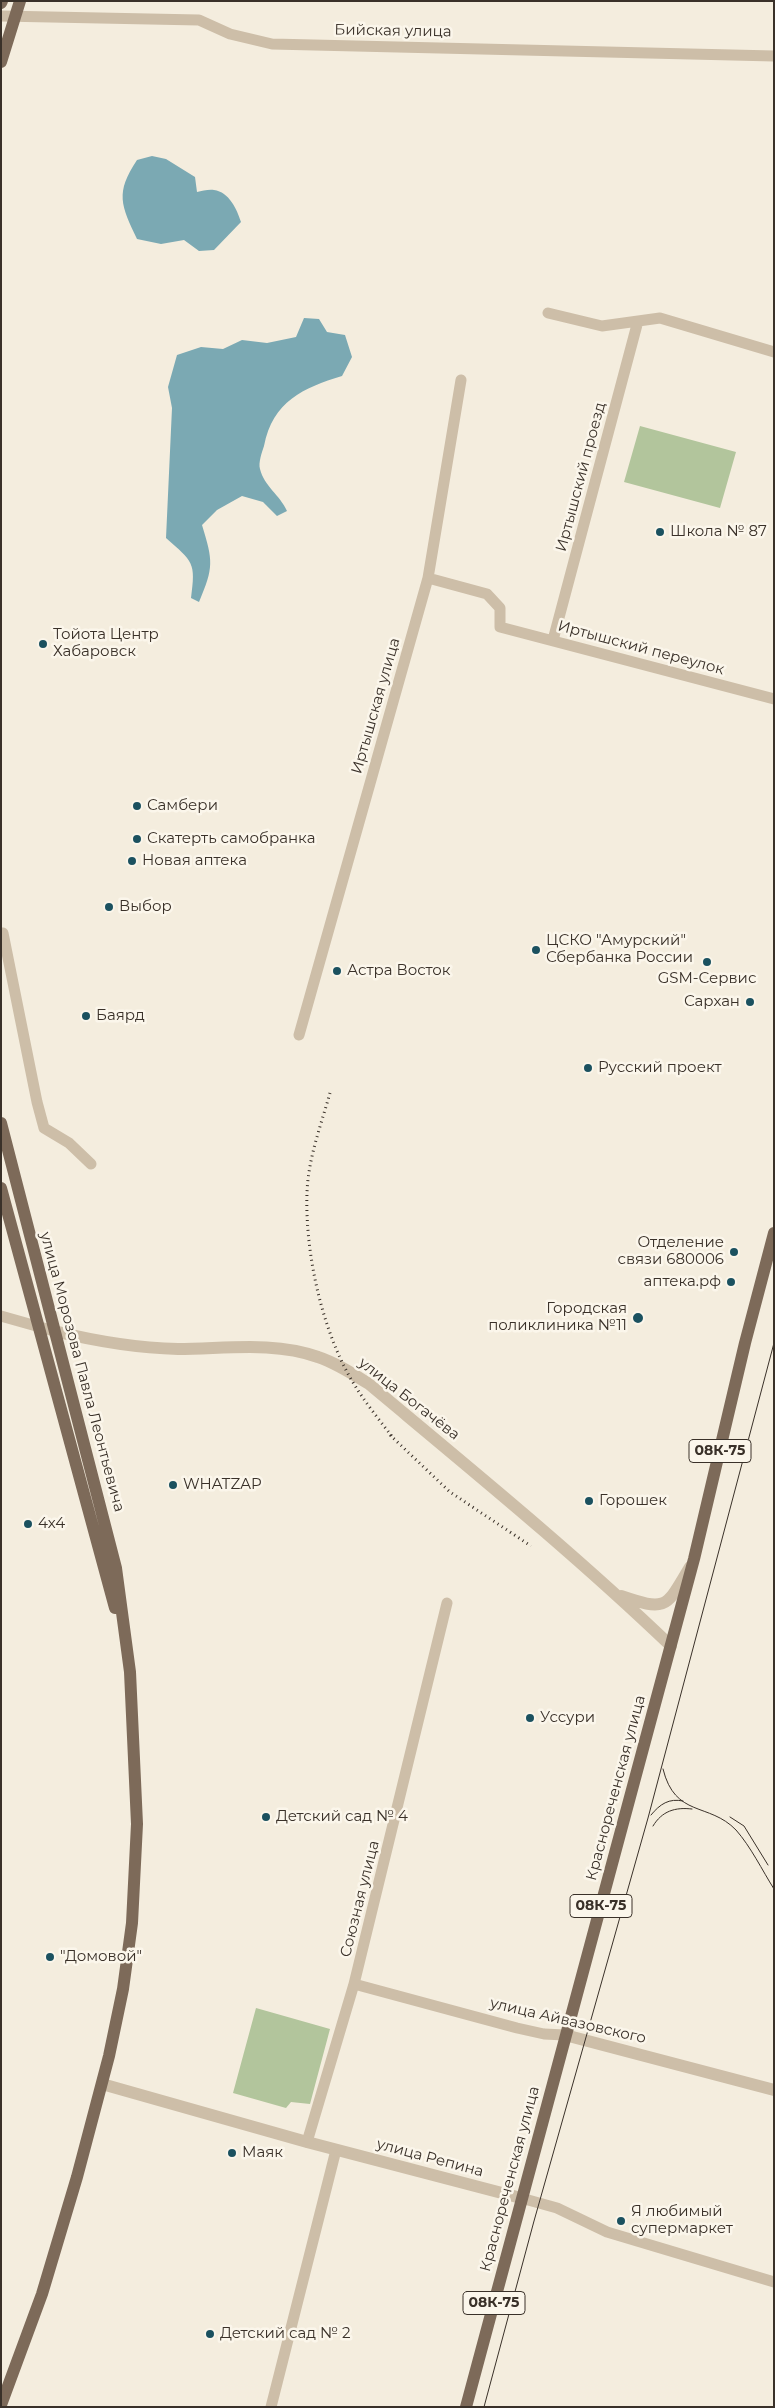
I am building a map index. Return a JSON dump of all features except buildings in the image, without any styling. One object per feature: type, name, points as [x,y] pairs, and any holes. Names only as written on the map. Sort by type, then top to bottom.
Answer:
[{"type":"main road","points":[[1,62],[20,1]]},
{"type":"main road","name":"улица Морозова Павла Леонтьевича","points":[[1,1123],[116,1568],[125,1631],[134,1723],[137,1824],[132,1923],[123,1989],[102,2084],[42,2294],[1,2405]]},
{"type":"main road","name":"улица Морозова Павла Леонтьевича","points":[[1,1188],[114,1607],[125,1631]]},
{"type":"main road","name":"Краснореченская улица","points":[[466,2407],[694,1559],[745,1343],[774,1233]]},
{"type":"street","name":"Бийская улица","points":[[1,16],[38,15],[199,20],[230,34],[272,44],[774,56]]},
{"type":"street","points":[[548,313],[602,326],[660,318],[774,352]]},
{"type":"street","name":"Иртышский проезд","points":[[553,640],[638,321]]},
{"type":"street","name":"Иртышская улица","points":[[299,1036],[428,578],[461,380]]},
{"type":"street","name":"Иртышский переулок","points":[[428,578],[487,594],[500,608],[500,627],[774,699]]},
{"type":"street","points":[[3,933],[37,1102],[44,1128],[69,1143],[91,1164]]},
{"type":"street","name":"улица Богачёва","points":[[1,1316],[54,1331],[112,1344],[177,1349],[269,1347],[319,1357],[369,1384],[530,1517],[617,1594],[671,1646]]},
{"type":"street","points":[[617,1594],[651,1605],[664,1604],[671,1599],[694,1559]]},
{"type":"street","name":"Союзная улица","points":[[307,2142],[354,1984],[447,1603]]},
{"type":"street","name":"улица Айвазовского","points":[[354,1984],[526,2030],[544,2034],[565,2035],[774,2090]]},
{"type":"street","name":"улица Репина","points":[[102,2084],[336,2150],[557,2208],[607,2232],[774,2282]]},
{"type":"street","points":[[271,2407],[336,2150]]},
{"type":"green space","points":[[640,426],[736,452],[720,508],[624,482]]},
{"type":"green space","points":[[256,2008],[330,2029],[310,2104],[291,2102],[286,2108],[233,2093]]},
{"type":"water","points":[[152,156],[166,159],[195,177],[197,192],[219,191],[232,202],[241,222],[214,250],[199,251],[184,240],[161,244],[137,239],[124,208],[123,191],[125,181],[137,160]]},
{"type":"water","points":[[304,318],[319,319],[327,332],[345,335],[352,357],[342,376],[303,392],[282,407],[268,431],[260,458],[260,469],[265,480],[287,511],[277,516],[263,502],[242,496],[217,510],[202,525],[210,556],[210,564],[207,580],[199,602],[191,598],[193,577],[187,558],[166,538],[172,408],[168,387],[177,355],[201,347],[223,349],[242,340],[267,343],[296,337]]},
{"type":"tram line","points":[[484,2407],[534,2221],[648,1818],[774,1343]]},
{"type":"tram line","points":[[663,1769],[668,1785],[684,1802],[726,1821],[736,1830],[774,1889]]},
{"type":"tram line","points":[[651,1815],[669,1801],[683,1801]]},
{"type":"tram line","points":[[653,1826],[660,1817],[670,1811],[692,1809]]},
{"type":"tram line","points":[[730,1817],[744,1826],[768,1865]]},
{"type":"railway","points":[[330,1093],[310,1168],[307,1193],[309,1237],[316,1284],[329,1329],[346,1370],[368,1406],[394,1439]]},
{"type":"railway","points":[[390,1435],[450,1492],[531,1546]]},
{"type":"place","name":"Школа № 87","points":[[660,532]]},
{"type":"place","name":"Тойота Центр Хабаровск","points":[[43,644]]},
{"type":"place","name":"Самбери","points":[[137,806]]},
{"type":"place","name":"Скатерть самобранка","points":[[137,839]]},
{"type":"place","name":"Новая аптека","points":[[132,861]]},
{"type":"place","name":"Выбор","points":[[109,907]]},
{"type":"place","name":"ЦСКО \"Амурский\" Сбербанка России","points":[[536,950]]},
{"type":"place","name":"GSM-Сервис","points":[[707,962]]},
{"type":"place","name":"Астра Восток","points":[[337,971]]},
{"type":"place","name":"Сархан","points":[[750,1002]]},
{"type":"place","name":"Баярд","points":[[86,1016]]},
{"type":"place","name":"Русский проект","points":[[588,1068]]},
{"type":"place","name":"Отделение связи 680006","points":[[734,1252]]},
{"type":"place","name":"аптека.рф","points":[[731,1282]]},
{"type":"place","name":"Городская поликлиника №11","points":[[638,1318]]},
{"type":"place","name":"WHATZAP","points":[[173,1485]]},
{"type":"place","name":"Горошек","points":[[589,1501]]},
{"type":"place","name":"4х4","points":[[28,1524]]},
{"type":"place","name":"Уссури","points":[[530,1718]]},
{"type":"place","name":"Детский сад № 4","points":[[266,1817]]},
{"type":"place","name":"\"Домовой\"","points":[[50,1957]]},
{"type":"place","name":"Маяк","points":[[232,2153]]},
{"type":"place","name":"Я любимый супермаркет","points":[[621,2221]]},
{"type":"place","name":"Детский сад № 2","points":[[210,2334]]}]
